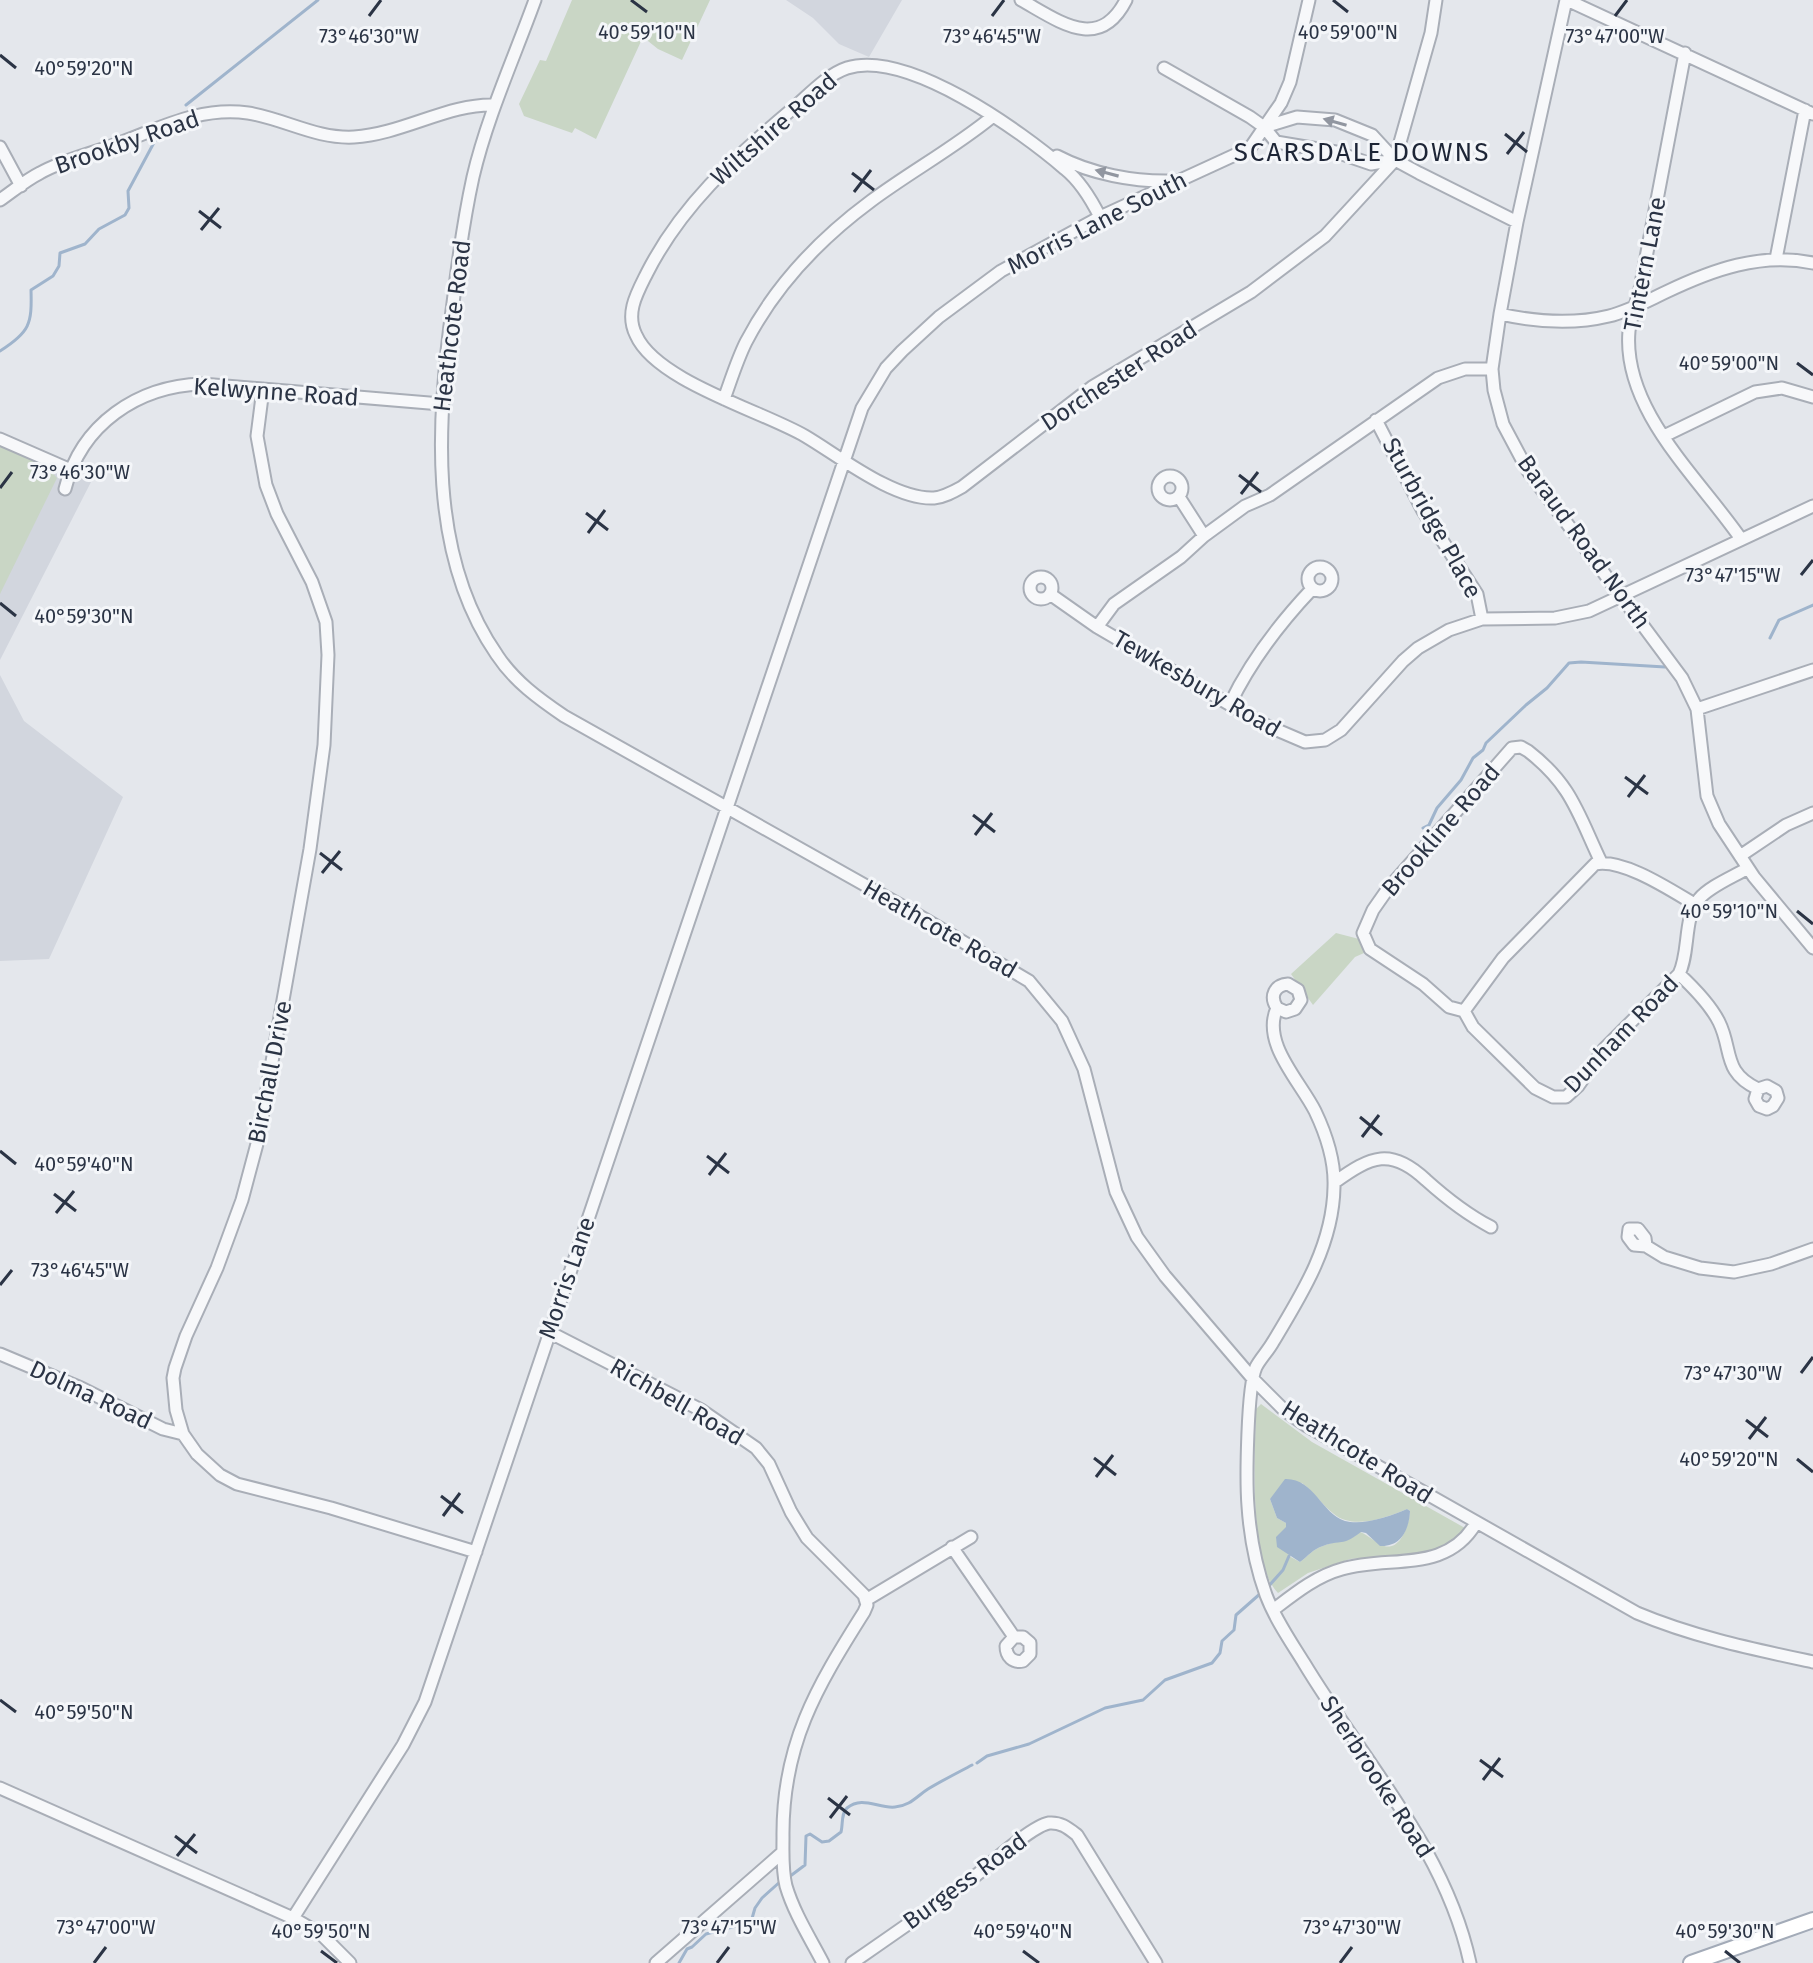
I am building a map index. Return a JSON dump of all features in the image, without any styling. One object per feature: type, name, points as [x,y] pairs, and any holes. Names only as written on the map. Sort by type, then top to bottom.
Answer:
[{"type":"main road","points":[[1695,1962],[1813,1920]]},
{"type":"street","name":"Heathcote Road","points":[[535,0],[495,105],[473,176],[459,254],[441,404],[447,514],[458,574],[484,634],[499,658],[523,685],[564,716],[1029,981],[1062,1021],[1084,1069],[1116,1192],[1137,1237],[1165,1276],[1254,1380],[1284,1410],[1307,1426],[1627,1607],[1669,1627],[1813,1662]]},
{"type":"street","points":[[1021,0],[1069,25],[1092,30],[1113,20],[1126,0]]},
{"type":"street","name":"Morris Lane South","points":[[792,615],[843,459],[869,395],[886,368],[939,317],[1001,271],[1100,217],[1250,148],[1281,103],[1290,82],[1309,0]]},
{"type":"street","name":"Dorchester Road","points":[[636,337],[654,357],[672,370],[724,399],[791,428],[907,493],[937,498],[954,492],[1092,387],[1270,281],[1325,236],[1395,160],[1431,33],[1436,0]]},
{"type":"street","points":[[1567,0],[1809,112],[1776,259]]},
{"type":"street","name":"Baraud Road North","points":[[1567,0],[1517,222],[1492,369],[1494,390],[1503,424],[1522,461],[1669,659],[1697,709]]},
{"type":"street","name":"Tintern Lane","points":[[1685,53],[1629,334],[1631,370],[1641,399],[1664,436],[1741,539]]},
{"type":"street","name":"Wiltshire Road","points":[[636,337],[632,306],[674,227],[721,172],[838,72],[873,64],[962,96],[1027,138],[1067,170],[1092,201],[1100,217]]},
{"type":"street","points":[[1164,68],[1264,127],[1276,142],[1336,152],[1371,164],[1395,160]]},
{"type":"street","name":"Brookby Road","points":[[0,200],[41,173],[84,154],[201,114],[228,111],[250,114],[315,133],[353,137],[398,130],[477,105],[495,105]]},
{"type":"street","points":[[724,399],[745,344],[765,308],[802,262],[871,201],[992,117]]},
{"type":"street","points":[[1264,127],[1297,117],[1335,120],[1372,135],[1395,160],[1517,222]]},
{"type":"street","points":[[0,147],[21,186]]},
{"type":"street","name":"Wiltshire Road","points":[[1038,148],[1068,162],[1122,177],[1155,182],[1179,181]]},
{"type":"street","points":[[1500,314],[1558,322],[1609,316],[1700,276],[1751,261],[1776,259],[1813,263]]},
{"type":"street","points":[[1097,627],[1114,604],[1181,557],[1245,506],[1270,495],[1438,378],[1465,369],[1492,369]]},
{"type":"street","name":"Kelwynne Road","points":[[65,489],[75,459],[104,422],[119,409],[148,394],[180,385],[441,404]]},
{"type":"street","points":[[1664,436],[1755,392],[1782,388],[1813,397]]},
{"type":"street","name":"Birchall Drive","points":[[263,389],[257,436],[266,485],[277,514],[312,582],[326,622],[328,655],[324,745],[305,881],[258,1140],[238,1213],[180,1351],[173,1378],[176,1410],[183,1434],[209,1467],[237,1484],[331,1508],[476,1552]]},
{"type":"street","name":"Sturbridge Place","points":[[1376,420],[1423,511],[1477,594],[1482,619]]},
{"type":"street","points":[[0,439],[71,470]]},
{"type":"street","points":[[1179,497],[1204,536]]},
{"type":"street","name":"Tewkesbury Road","points":[[1050,594],[1097,627],[1293,739],[1305,742],[1325,740],[1341,730],[1418,648],[1449,630],[1482,619],[1568,617],[1589,611],[1813,506]]},
{"type":"street","points":[[1230,704],[1256,656],[1312,589]]},
{"type":"street","name":"Morris Lane","points":[[293,1918],[418,1719],[792,615]]},
{"type":"street","points":[[1813,670],[1697,709],[1707,796],[1719,824],[1748,868],[1813,948]]},
{"type":"street","name":"Brookline Road","points":[[1464,1011],[1449,1007],[1423,984],[1370,949],[1363,933],[1367,920],[1387,890],[1512,748],[1521,747],[1528,751],[1563,783],[1601,862]]},
{"type":"street","points":[[1740,856],[1786,825],[1813,813]]},
{"type":"street","points":[[1464,1011],[1503,958],[1589,868],[1601,862],[1661,882],[1696,905],[1705,895],[1748,868]]},
{"type":"street","name":"Dunham Road","points":[[1464,1011],[1473,1027],[1535,1088],[1553,1097],[1566,1097],[1578,1086],[1604,1049],[1679,974],[1696,905]]},
{"type":"street","points":[[1679,974],[1713,1011],[1720,1024],[1729,1061],[1747,1084],[1758,1089]]},
{"type":"street","name":"Sherbrooke Road","points":[[1277,1008],[1273,1017],[1274,1035],[1289,1069],[1323,1129],[1335,1182],[1328,1237],[1320,1256],[1271,1346],[1255,1369],[1249,1427],[1248,1503],[1256,1560],[1273,1610],[1333,1711],[1402,1812],[1443,1880],[1463,1932],[1470,1963]]},
{"type":"street","points":[[1335,1182],[1374,1159],[1393,1158],[1411,1165],[1469,1215],[1491,1227]]},
{"type":"street","points":[[1646,1246],[1664,1257],[1688,1265],[1734,1272],[1771,1264],[1813,1249]]},
{"type":"street","name":"Richbell Road","points":[[549,1332],[701,1410],[756,1448],[769,1464],[807,1538],[822,1556],[859,1588],[866,1600]]},
{"type":"street","name":"Dolma Road","points":[[0,1354],[81,1388],[163,1429],[183,1434]]},
{"type":"street","points":[[1273,1610],[1305,1587],[1341,1569],[1443,1555],[1464,1539],[1476,1523]]},
{"type":"street","points":[[823,1963],[792,1902],[785,1880],[784,1789],[792,1751],[823,1676],[864,1612],[866,1600],[971,1537]]},
{"type":"street","points":[[952,1547],[1014,1637]]},
{"type":"street","points":[[0,1788],[293,1918],[322,1935],[350,1963]]},
{"type":"street","name":"Burgess Road","points":[[852,1963],[1031,1833],[1048,1823],[1055,1823],[1077,1835],[1156,1963]]},
{"type":"street","points":[[656,1963],[783,1852]]},
{"type":"shaded area","points":[[786,0],[902,0],[869,57],[839,44],[813,18]]},
{"type":"shaded area","points":[[0,444],[91,482],[0,660]]},
{"type":"shaded area","points":[[0,675],[24,721],[123,797],[49,959],[0,961]]},
{"type":"green space","points":[[572,0],[710,0],[682,60],[658,49],[643,37],[596,139],[575,128],[572,133],[524,116],[519,104],[540,60],[546,61]]},
{"type":"green space","points":[[0,444],[43,462],[57,478],[0,594]]},
{"type":"green space","points":[[1336,933],[1359,939],[1364,953],[1355,957],[1313,1005],[1291,974]]},
{"type":"green space","points":[[1261,1404],[1312,1442],[1465,1528],[1446,1547],[1434,1552],[1350,1559],[1308,1573],[1278,1593],[1268,1578],[1258,1533],[1255,1506],[1256,1409]],"holes":[[[1302,1483],[1334,1514],[1350,1521],[1380,1519],[1407,1509],[1410,1511],[1406,1529],[1399,1541],[1390,1546],[1381,1545],[1360,1532],[1346,1540],[1319,1547],[1300,1562],[1289,1556],[1282,1532],[1287,1527],[1286,1523],[1277,1518],[1270,1499]]]},
{"type":"water","points":[[1285,1479],[1303,1484],[1330,1511],[1345,1521],[1368,1521],[1407,1509],[1410,1511],[1406,1531],[1387,1546],[1380,1546],[1361,1532],[1345,1541],[1319,1547],[1300,1562],[1277,1547],[1276,1537],[1286,1523],[1277,1518],[1270,1499]]},
{"type":"waterway","points":[[186,105],[318,0]]},
{"type":"waterway","points":[[0,351],[18,338],[27,326],[31,290],[53,276],[59,266],[60,253],[85,244],[99,229],[125,215],[129,208],[128,191],[157,137]]},
{"type":"waterway","points":[[1770,638],[1779,620],[1813,605]]},
{"type":"waterway","points":[[1423,828],[1429,825],[1437,808],[1486,743],[1547,688],[1569,663],[1665,667]]},
{"type":"waterway","points":[[1267,1588],[1283,1570],[1289,1556]]},
{"type":"waterway","points":[[977,1763],[987,1756],[1029,1744],[1105,1708],[1143,1700],[1165,1680],[1212,1663],[1220,1653],[1222,1641],[1234,1630],[1236,1615],[1261,1593]]},
{"type":"waterway","points":[[789,1877],[805,1865],[806,1836],[810,1834],[822,1842],[829,1841],[841,1832],[844,1813],[853,1804],[905,1805],[972,1765]]},
{"type":"waterway","points":[[679,1963],[687,1949],[706,1934],[751,1922],[762,1898],[782,1880]]},
{"type":"district","name":"SCARSDALE DOWNS","points":[[1362,152]]}]
